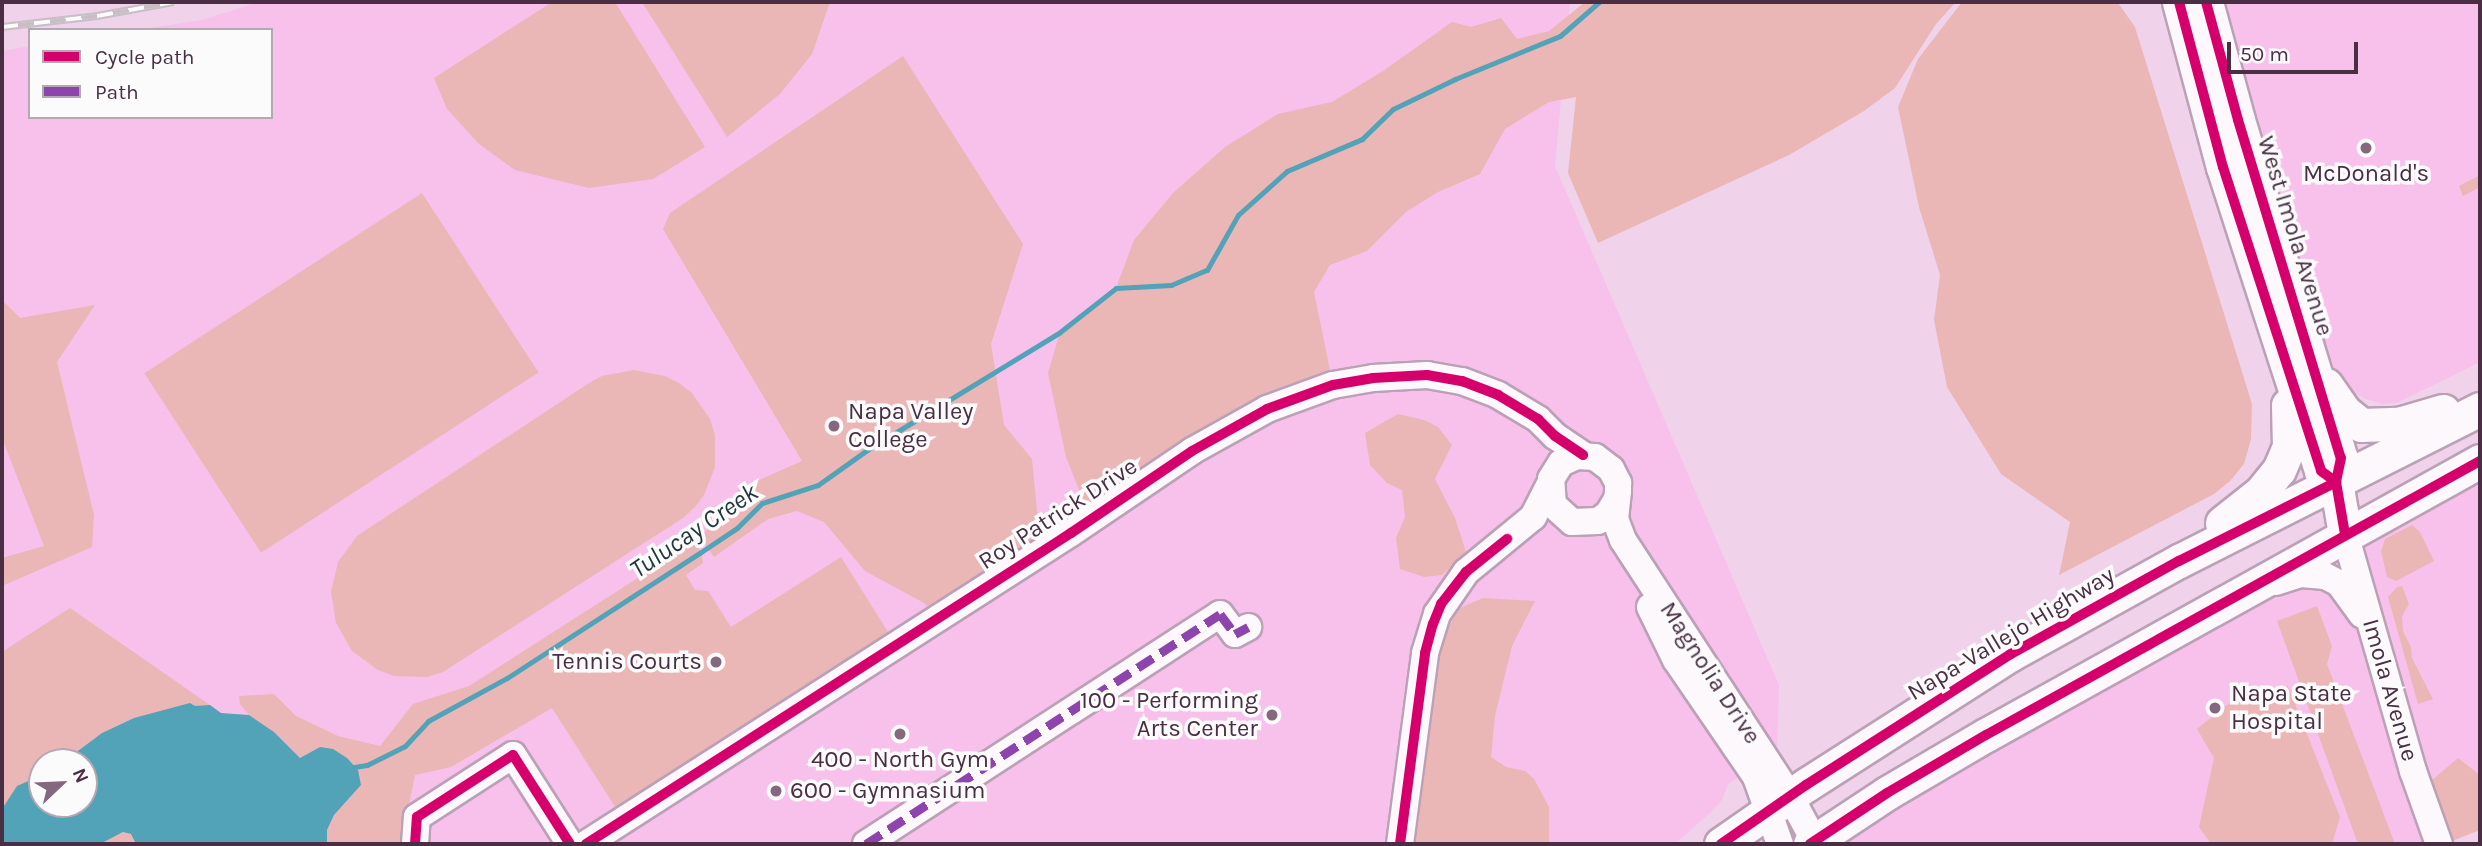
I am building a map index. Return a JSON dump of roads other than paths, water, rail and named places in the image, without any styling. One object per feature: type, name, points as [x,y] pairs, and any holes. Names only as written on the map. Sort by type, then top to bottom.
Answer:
[{"type":"main road","name":"West Imola Avenue","points":[[2179,2],[2260,286],[2321,471],[2336,482]]},
{"type":"main road","name":"West Imola Avenue","points":[[2206,2],[2231,95],[2341,458],[2336,482],[2345,534]]},
{"type":"main road","points":[[2146,579],[2247,504],[2267,485],[2284,462],[2290,438],[2287,398],[2260,286]]},
{"type":"main road","points":[[2307,348],[2332,395],[2359,424],[2373,427],[2398,424],[2437,410],[2475,412]]},
{"type":"main road","name":"Napa-Vallejo Highway","points":[[1721,844],[1778,804],[2011,654],[2146,579],[2475,412]]},
{"type":"main road","points":[[1813,843],[1887,793],[2219,604],[2480,461]]},
{"type":"street","name":"Roy Patrick Drive","points":[[586,844],[1071,533],[1192,451],[1267,409],[1333,386],[1406,375],[1462,381],[1538,419],[1555,436],[1583,455]]},
{"type":"street","name":"Roy Patrick Drive","points":[[1510,403],[1543,441],[1551,480]]},
{"type":"street","points":[[1400,844],[1423,667],[1433,624],[1441,604],[1466,572],[1533,517],[1551,480],[1566,460],[1583,455]]},
{"type":"street","name":"Magnolia Drive","points":[[1583,455],[1601,460],[1611,469],[1618,483],[1615,519],[1623,540],[1778,804],[1780,844]]},
{"type":"street","name":"Magnolia Drive","points":[[1551,480],[1553,505],[1605,538],[1640,589],[1676,660],[1756,777],[1813,843]]},
{"type":"street","points":[[1507,539],[1539,524],[1556,520],[1579,523],[1608,514],[1617,499]]},
{"type":"street","name":"Imola Avenue","points":[[2345,534],[2413,771],[2439,844]]},
{"type":"street","points":[[2219,604],[2291,577],[2318,574],[2339,583],[2373,631]]},
{"type":"street","points":[[866,844],[1220,614],[1235,634],[1248,627]]},
{"type":"street","points":[[415,844],[417,817],[513,755],[570,844]]},
{"type":"water","points":[[190,703],[195,706],[210,705],[221,713],[249,715],[274,732],[300,758],[320,747],[333,749],[347,758],[358,770],[361,785],[334,815],[327,830],[327,844],[136,844],[131,834],[123,832],[100,844],[2,844],[2,809],[17,786],[28,781],[28,818],[98,818],[98,748],[82,748],[102,733],[134,718]]},
{"type":"waterway","name":"Tulucay Creek","points":[[348,768],[367,765],[405,746],[428,721],[507,678],[701,552],[737,528],[762,503],[818,485],[867,450],[1060,332],[1116,288],[1171,285],[1207,270],[1238,215],[1287,171],[1362,139],[1393,109],[1455,79],[1560,36],[1599,2]]},
{"type":"railway","points":[[2,27],[97,16],[174,2]]},
{"type":"place","name":"McDonald's","points":[[2366,148]]},
{"type":"place","name":"Napa Valley College","points":[[834,426]]},
{"type":"place","name":"Tennis Courts","points":[[716,662]]},
{"type":"place","name":"Napa State Hospital","points":[[2215,708]]},
{"type":"place","name":"100 - Performing Arts Center","points":[[1272,715]]},
{"type":"place","name":"400 - North Gym","points":[[900,734]]},
{"type":"place","name":"600 - Gymnasium","points":[[776,791]]}]
